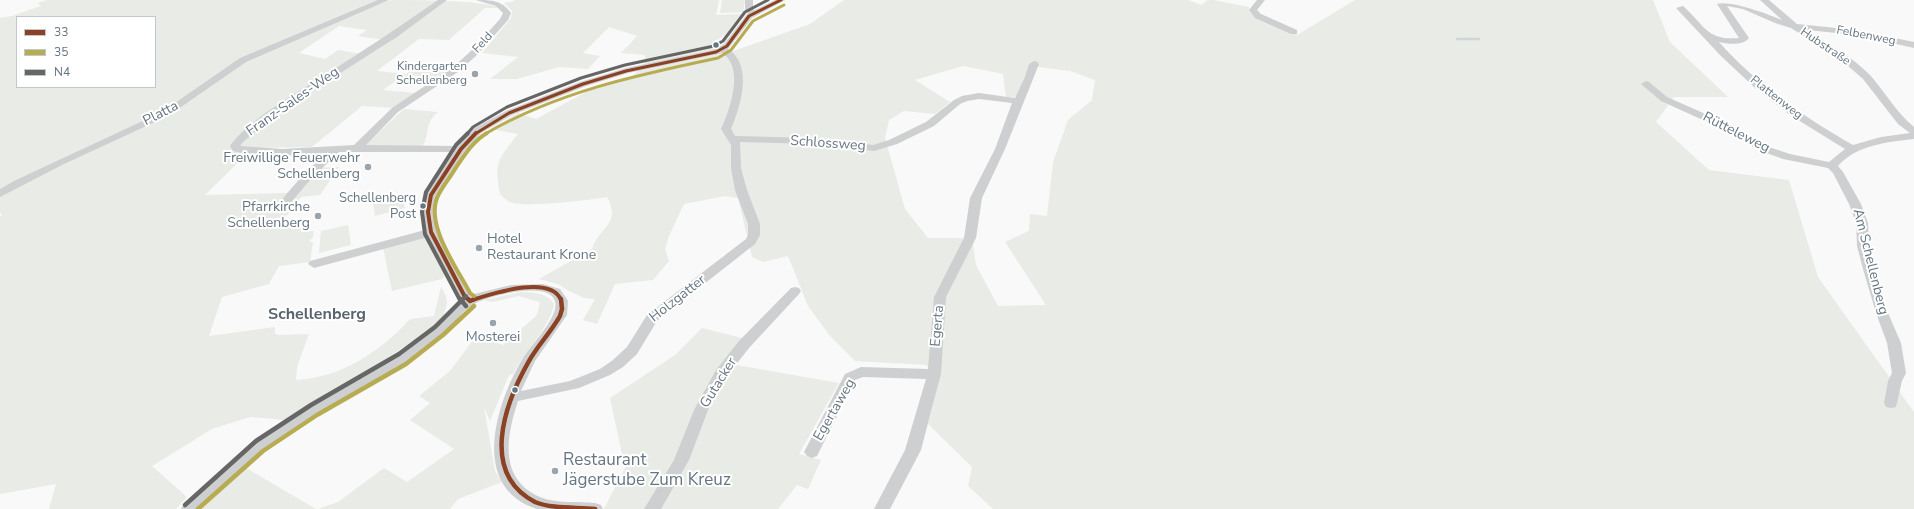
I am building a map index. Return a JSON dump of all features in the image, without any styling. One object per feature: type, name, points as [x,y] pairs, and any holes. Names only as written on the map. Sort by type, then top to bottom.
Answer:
[{"type":"street","name":"Platta","points":[[0,194],[42,169],[180,106],[223,72],[243,60],[385,0]]},
{"type":"street","name":"Franz-Sales-Weg","points":[[443,0],[394,36],[279,108],[239,140],[235,146],[237,149],[247,150],[336,150],[356,148],[461,149]]},
{"type":"street","name":"Feld","points":[[356,148],[395,110],[465,61],[481,46],[504,20],[507,13],[503,8],[497,4],[480,0]]},
{"type":"street","points":[[749,0],[749,11],[754,12]]},
{"type":"street","points":[[470,301],[465,297],[452,274],[431,232],[428,212],[431,195],[448,172],[461,149],[477,131],[495,120],[542,99],[626,72],[707,55],[722,49],[729,43],[748,16],[781,0]]},
{"type":"street","points":[[1261,0],[1253,10],[1258,16],[1294,32]]},
{"type":"street","name":"Hubstraße","points":[[1764,0],[1794,26],[1844,57],[1866,77],[1902,122],[1914,132]]},
{"type":"street","points":[[1708,37],[1736,41],[1743,40],[1745,38],[1721,4],[1727,1],[1739,2],[1753,7],[1785,24],[1794,26]]},
{"type":"street","name":"Plattenweg","points":[[1680,8],[1730,61],[1770,95],[1806,122],[1852,149]]},
{"type":"street","name":"Felbenweg","points":[[1794,26],[1849,31],[1914,45]]},
{"type":"street","points":[[722,49],[727,51],[736,64],[737,99],[735,109],[726,128],[731,139]]},
{"type":"street","points":[[1018,101],[1030,78],[1034,64]]},
{"type":"street","name":"Rütteleweg","points":[[1646,84],[1664,99],[1723,125],[1762,148],[1787,157],[1832,166]]},
{"type":"street","name":"Schlossweg","points":[[731,139],[814,142],[874,148],[894,142],[930,124],[957,102],[965,98],[979,96],[1018,101]]},
{"type":"street","name":"Egerta","points":[[882,509],[913,450],[934,374],[940,297],[970,238],[976,198],[1000,148],[1018,101]]},
{"type":"street","points":[[1832,166],[1838,157],[1852,149],[1889,140],[1914,136]]},
{"type":"street","name":"Holzgatter","points":[[512,397],[539,394],[571,386],[619,363],[630,353],[642,330],[652,318],[734,256],[751,241],[755,228],[741,190],[736,168],[736,144],[731,139]]},
{"type":"street","points":[[282,206],[307,177],[336,150]]},
{"type":"street","name":"Am Schellenberg","points":[[1832,166],[1838,172],[1855,204],[1862,223],[1863,246],[1867,261],[1882,313],[1894,343],[1899,373],[1895,381],[1891,403]]},
{"type":"street","points":[[314,264],[431,232]]},
{"type":"street","points":[[189,509],[226,474],[260,446],[314,410],[402,359],[439,331],[470,301],[511,289],[534,286],[551,290],[561,298],[563,307],[561,315],[530,360],[512,397],[504,426],[500,455],[502,468],[510,484],[518,492],[535,502],[554,506],[595,509]]},
{"type":"street","name":"Gutacker","points":[[652,509],[674,475],[689,444],[703,404],[727,367],[745,344],[795,291]]},
{"type":"street","name":"Egertaweg","points":[[812,452],[850,377],[861,372],[934,374]]},
{"type":"shaded area","points":[[47,0],[380,0],[373,7],[393,0],[417,0],[479,3],[500,8],[485,8],[449,40],[419,39],[377,71],[406,74],[424,62],[455,63],[438,78],[409,76],[398,80],[383,90],[416,93],[396,108],[362,106],[312,147],[253,148],[205,195],[287,193],[310,168],[339,167],[320,195],[301,197],[277,228],[304,225],[300,232],[314,231],[313,237],[309,242],[313,242],[310,262],[279,266],[269,284],[222,297],[209,336],[275,327],[275,334],[279,335],[309,334],[297,367],[296,380],[329,374],[344,368],[373,352],[399,331],[410,319],[434,316],[441,287],[446,296],[447,303],[444,315],[434,325],[403,348],[286,420],[250,417],[212,429],[152,466],[187,497],[176,509],[49,509],[56,484],[0,494],[0,217],[2,214],[0,213],[0,18],[12,16],[41,6],[38,3]],"holes":[[[339,26],[367,30],[358,36],[391,41],[369,55],[338,50],[325,59],[299,53]]]},
{"type":"shaded area","points":[[719,0],[716,15],[744,14],[739,17],[725,35],[714,41],[716,48],[722,55],[810,24],[844,0],[1188,0],[1201,5],[1208,0],[1213,0],[1249,7],[1249,11],[1258,18],[1297,35],[1355,0],[1653,0],[1670,42],[1728,97],[1674,97],[1656,122],[1709,170],[1789,180],[1818,277],[1914,412],[1914,509],[993,509],[968,486],[972,467],[928,424],[940,377],[926,365],[855,361],[830,336],[808,306],[788,256],[763,262],[752,257],[738,198],[725,196],[684,204],[669,236],[665,249],[669,261],[653,280],[615,284],[597,324],[583,320],[595,299],[584,298],[558,284],[539,279],[592,249],[599,235],[611,220],[611,206],[607,197],[542,204],[517,204],[508,201],[500,194],[497,174],[498,167],[502,156],[518,134],[490,129],[518,113],[536,119],[597,86],[633,76],[645,63],[645,55],[621,53],[637,36],[609,27],[583,53],[600,56],[588,69],[559,67],[517,79],[490,79],[518,57],[482,53],[511,18],[512,11],[504,3],[514,1]],"holes":[[[963,66],[1003,74],[1006,97],[1014,97],[1018,94],[1031,66],[1070,71],[1095,80],[1092,100],[1068,120],[1053,162],[1047,216],[1030,214],[1029,231],[1005,242],[1046,305],[998,306],[976,265],[972,238],[928,238],[905,209],[885,138],[889,120],[904,111],[935,114],[950,102],[915,80]]]},
{"type":"shaded area","points":[[722,0],[745,0],[743,12],[720,13]]},
{"type":"shaded area","points":[[404,109],[438,112],[430,121],[425,142],[422,147],[365,145]]},
{"type":"shaded area","points":[[403,201],[405,208],[375,216],[373,204]]},
{"type":"shaded area","points":[[348,225],[351,245],[319,253],[321,231]]},
{"type":"shaded area","points":[[429,235],[450,270],[442,279],[392,291],[383,247]]},
{"type":"shaded area","points":[[521,292],[543,295],[554,304],[552,313],[542,330],[513,374],[509,375],[490,421],[484,407],[495,471],[502,482],[458,499],[450,509],[318,509],[338,502],[384,468],[407,482],[454,449],[410,420],[430,403],[419,396],[450,371],[476,336],[503,345],[537,315],[540,302],[519,296],[492,302],[484,300]]},
{"type":"shaded area","points":[[702,328],[754,341],[736,365],[839,383],[799,454],[821,460],[808,489],[797,485],[778,509],[604,509],[625,468],[610,398],[675,355]]},
{"type":"shaded area","points":[[246,468],[316,509],[201,509]]},
{"type":"waterway","points":[[1457,39],[1479,39]]},
{"type":"transit line","name":"N4","points":[[466,306],[460,300],[425,234],[422,212],[426,192],[456,145],[473,127],[507,107],[581,78],[625,65],[714,46],[723,41],[745,12],[768,0]]},
{"type":"transit line","name":"33","points":[[470,301],[465,297],[431,232],[428,212],[431,195],[461,149],[477,131],[509,113],[583,84],[626,71],[716,52],[727,46],[749,16],[781,0]]},
{"type":"transit line","name":"35","points":[[474,296],[470,293],[437,230],[434,212],[437,197],[466,153],[481,136],[512,118],[585,90],[627,77],[718,58],[731,50],[753,21],[784,5]]},
{"type":"transit line","name":"33","points":[[470,301],[490,294],[516,288],[530,287],[542,287],[552,290],[559,296],[562,306],[560,316],[529,361],[512,397],[505,417],[502,437],[502,457],[507,475],[517,490],[535,502],[557,507],[595,509]]},
{"type":"transit line","name":"N4","points":[[185,505],[256,441],[311,405],[399,354],[435,327],[466,296]]},
{"type":"transit line","name":"35","points":[[198,509],[263,451],[317,415],[406,364],[443,335],[474,306]]},
{"type":"place","name":"Kindergarten Schellenberg","points":[[475,74]]},
{"type":"place","name":"Freiwillige Feuerwehr Schellenberg","points":[[368,167]]},
{"type":"place","name":"Schellenberg Post","points":[[423,206]]},
{"type":"place","name":"Pfarrkirche Schellenberg","points":[[318,216]]},
{"type":"place","name":"Hotel Restaurant Krone","points":[[479,248]]},
{"type":"place","name":"Mosterei","points":[[493,323]]},
{"type":"place","name":"Restaurant Jägerstube Zum Kreuz","points":[[555,471]]},
{"type":"district","name":"Schellenberg","points":[[317,315]]}]
